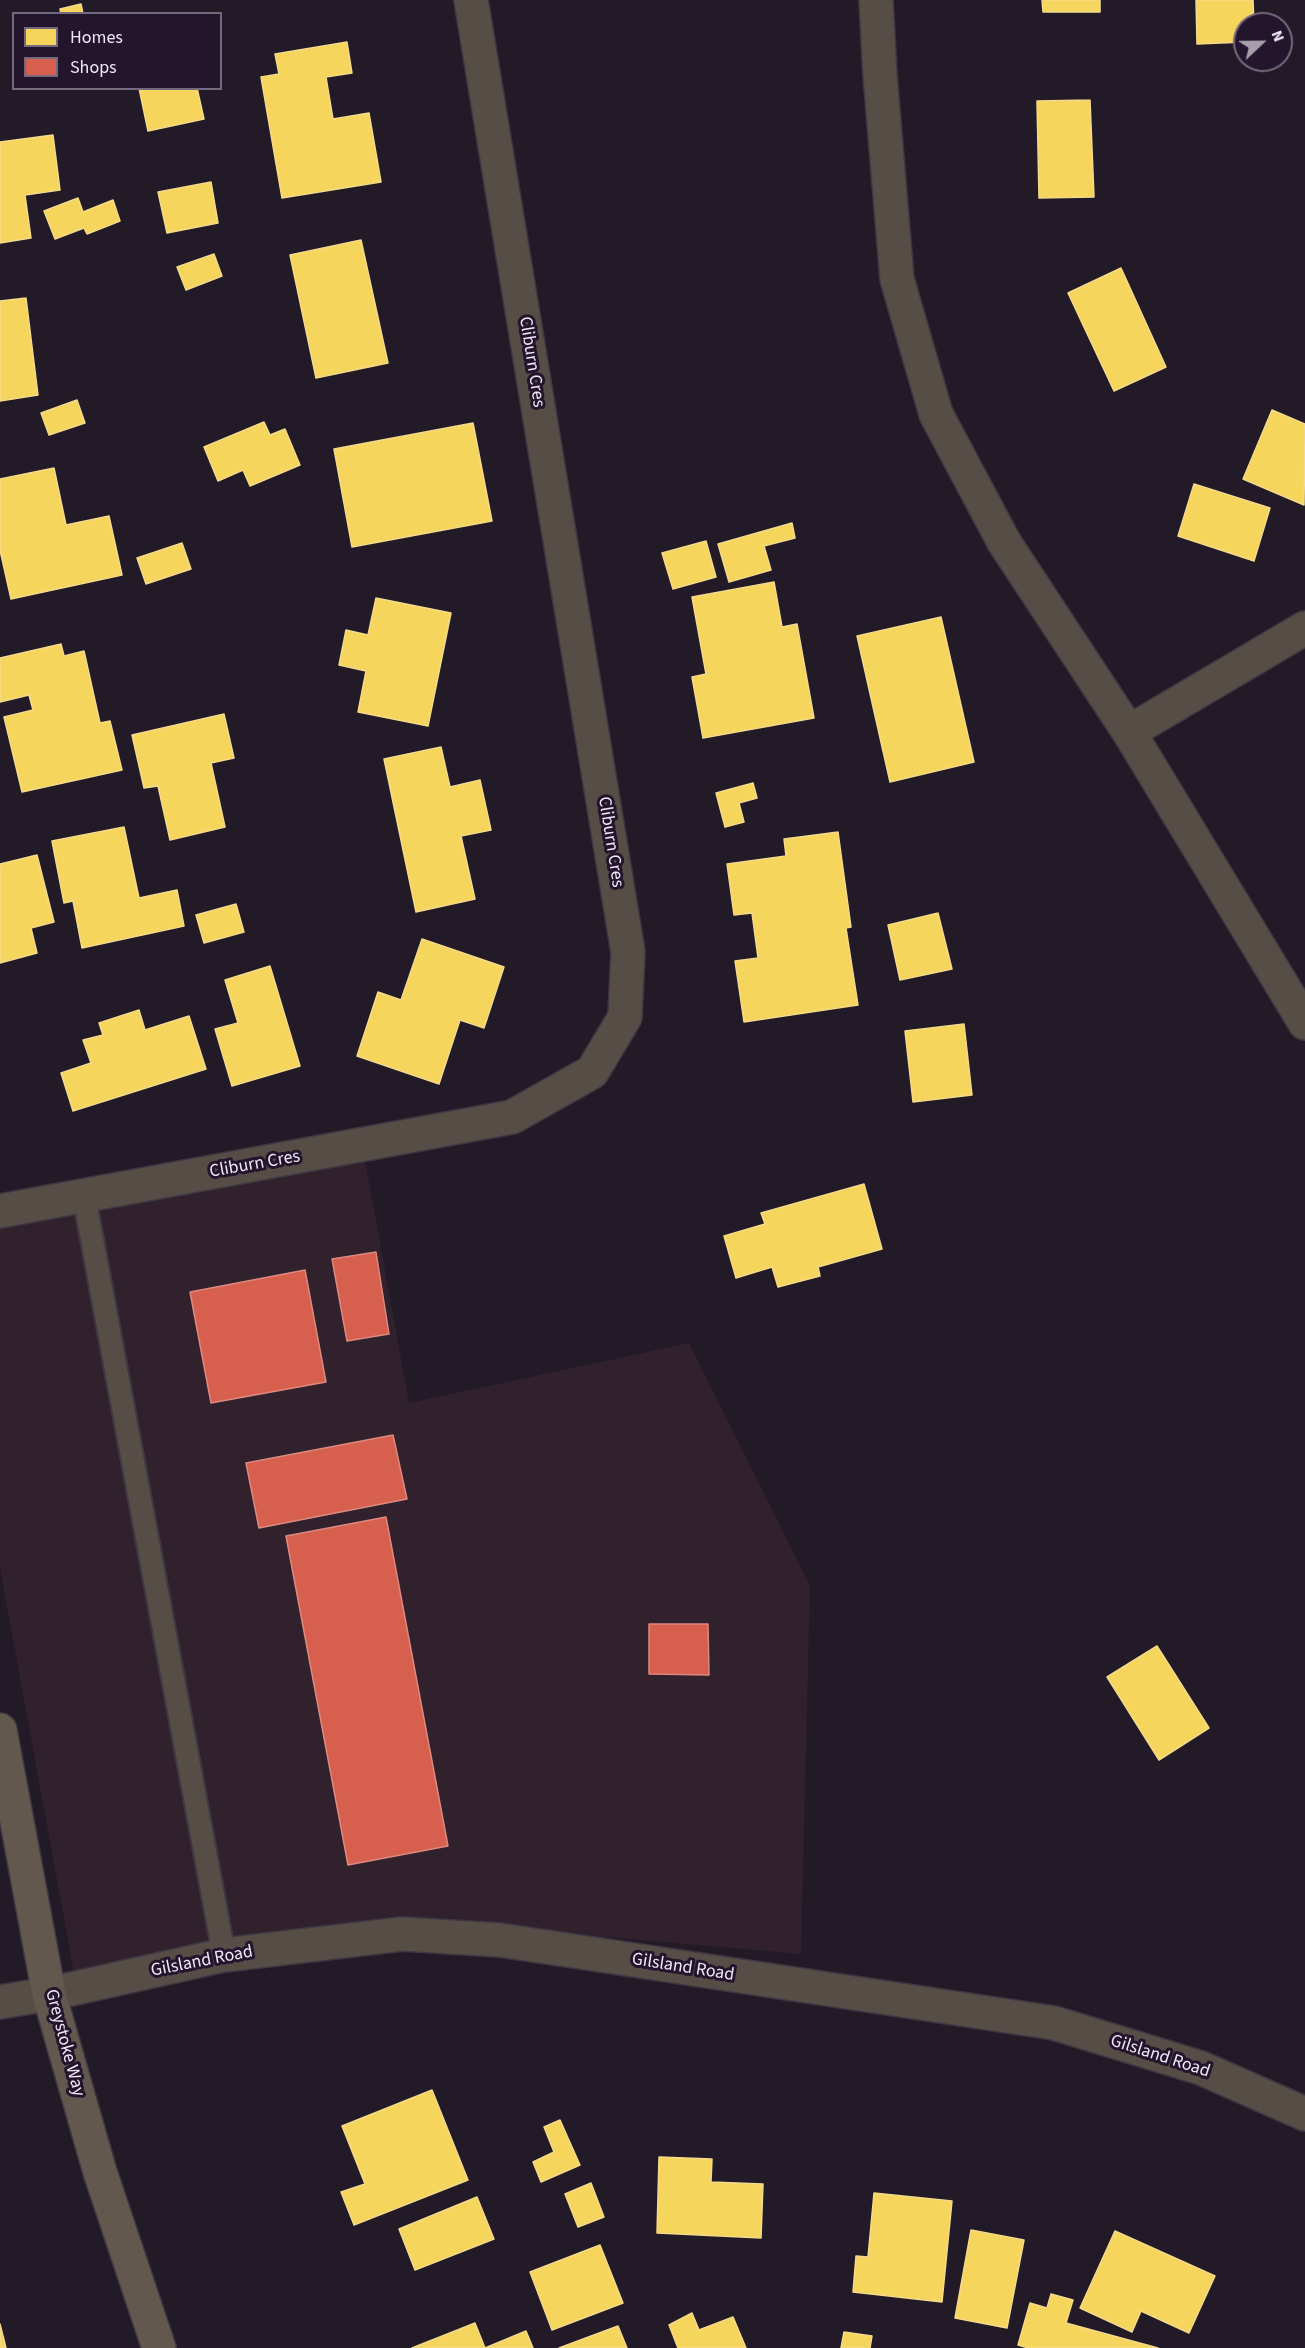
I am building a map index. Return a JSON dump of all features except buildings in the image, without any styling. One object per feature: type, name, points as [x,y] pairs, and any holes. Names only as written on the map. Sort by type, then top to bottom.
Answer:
[{"type":"street","name":"Cliburn Cres","points":[[0,1211],[512,1117],[591,1072],[625,1017],[628,952],[471,0]]},
{"type":"street","points":[[876,0],[897,279],[936,414],[1004,542],[1129,732],[1305,1023]]},
{"type":"street","points":[[1129,732],[1305,628]]},
{"type":"street","name":"Greystoke Way","points":[[0,1730],[49,1994],[100,2172],[159,2348]]},
{"type":"street","name":"Gilsland Road","points":[[0,2002],[49,1994],[224,1954],[402,1934],[500,1940],[1054,2023],[1201,2068],[1305,2114]]},
{"type":"lane","points":[[84,1196],[224,1954]]},
{"type":"shaded area","points":[[365,1160],[409,1403],[689,1343],[810,1586],[801,1954],[500,1928],[393,1916],[74,1973],[0,1568],[0,1225]]}]
